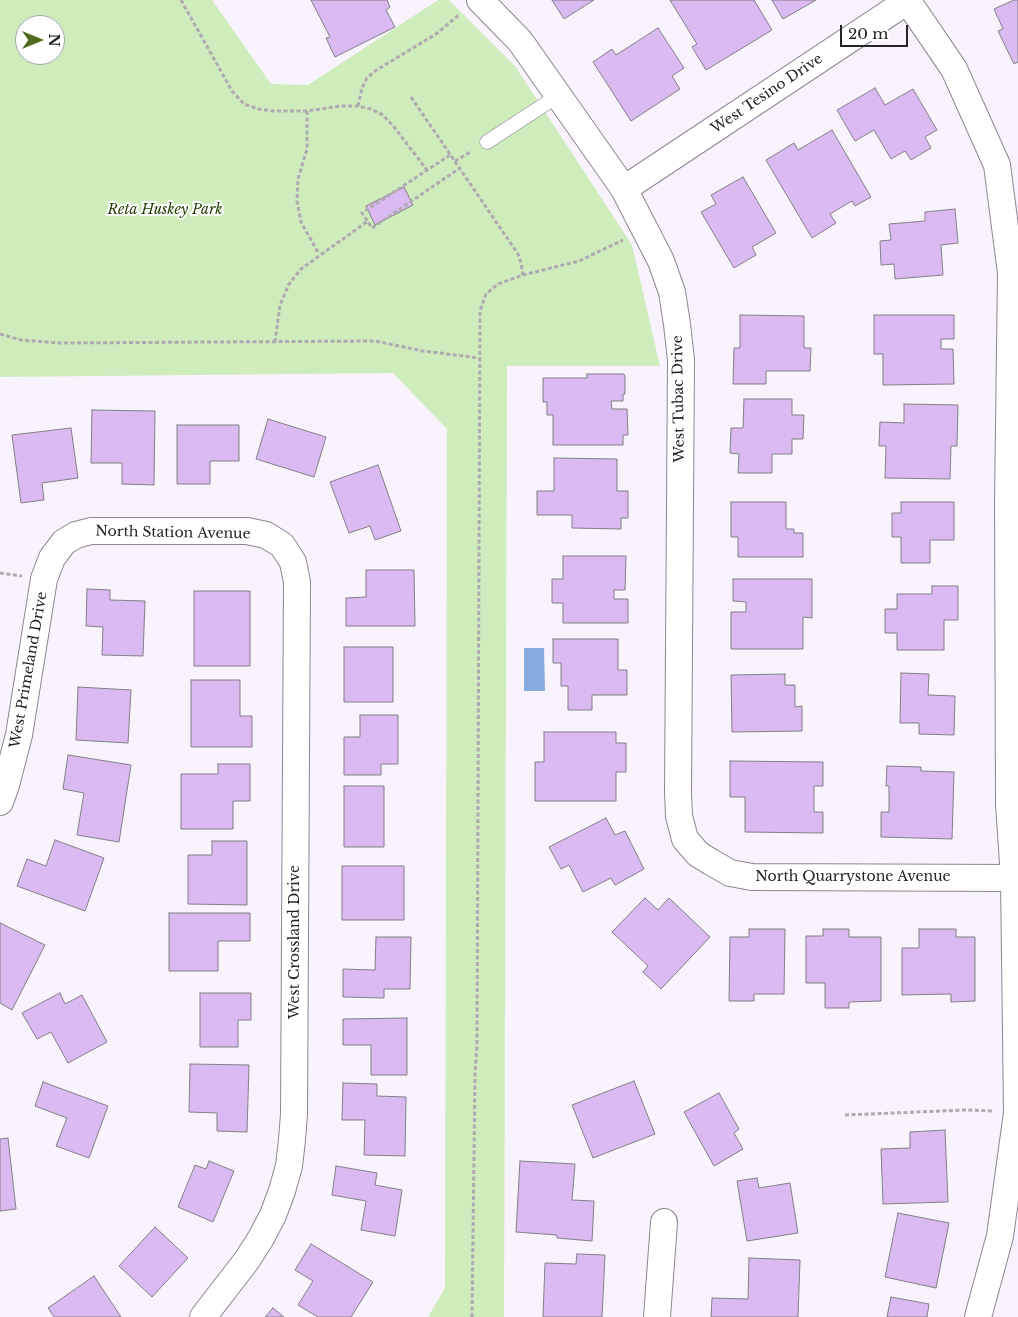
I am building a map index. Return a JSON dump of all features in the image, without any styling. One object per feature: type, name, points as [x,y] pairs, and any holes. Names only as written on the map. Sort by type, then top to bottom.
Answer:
[{"type":"street","name":"West Tesino Drive","points":[[624,189],[908,0]]},
{"type":"street","points":[[908,0],[954,69],[997,165],[1011,273],[1008,502],[1009,804],[1014,878],[1017,1113],[1000,1236],[978,1317]]},
{"type":"street","name":"West Tubac Drive","points":[[470,6],[520,41],[559,95],[624,189],[662,261],[672,292],[681,360],[679,816],[685,839],[698,854]]},
{"type":"street","name":"North Station Avenue","points":[[64,542],[76,535],[91,531],[247,532],[266,535],[282,545]]},
{"type":"street","name":"West Primeland Drive","points":[[0,802],[19,735],[44,580],[52,558],[64,542]]},
{"type":"street","name":"West Crossland Drive","points":[[203,1317],[247,1260],[261,1238],[282,1191],[292,1140],[294,1114],[297,582],[294,562],[282,545]]},
{"type":"street","name":"North Quarrystone Avenue","points":[[698,854],[730,873],[752,877],[1014,878]]},
{"type":"street","points":[[657,1317],[664,1222]]},
{"type":"lane","points":[[487,142],[559,95]]},
{"type":"path","points":[[181,0],[232,91],[244,104],[258,109],[273,111],[307,111],[341,106],[358,106],[371,109],[382,115],[427,170]]},
{"type":"path","points":[[358,106],[362,88],[367,78],[375,71],[436,34],[470,6]]},
{"type":"path","points":[[411,97],[518,254],[523,275]]},
{"type":"path","points":[[307,111],[307,149],[298,179],[297,201],[301,222],[320,254]]},
{"type":"path","points":[[450,155],[362,213],[372,228],[460,168]]},
{"type":"path","points":[[275,342],[280,304],[288,284],[301,269],[320,254],[368,221]]},
{"type":"path","points":[[472,1317],[477,1044],[480,310],[486,294],[498,284],[523,275],[579,261],[626,238]]},
{"type":"path","points":[[0,334],[21,340],[59,343],[375,341],[479,358]]},
{"type":"path","points":[[845,1115],[965,1110],[1017,1113]]},
{"type":"green space","name":"Reta Huskey Park","points":[[0,0],[212,0],[271,84],[308,85],[438,0],[449,0],[515,66],[632,245],[660,366],[507,366],[504,1317],[428,1317],[445,1288],[447,429],[393,373],[0,377]]},
{"type":"water","points":[[524,648],[544,648],[545,691],[524,691]]},
{"type":"building","points":[[311,0],[387,0],[390,7],[386,10],[395,27],[335,57],[326,38],[330,37]]},
{"type":"building","points":[[552,0],[594,0],[564,19]]},
{"type":"building","points":[[670,0],[754,0],[772,30],[706,70],[692,47],[697,44]]},
{"type":"building","points":[[772,0],[816,0],[783,19]]},
{"type":"building","points":[[1018,0],[1018,62],[1014,64],[998,31],[1003,29],[994,9]]},
{"type":"building","points":[[658,28],[684,68],[672,76],[680,89],[631,121],[593,62],[612,49],[616,55]]},
{"type":"building","points":[[875,88],[885,105],[913,89],[937,130],[925,137],[931,148],[911,160],[905,151],[891,159],[874,130],[855,141],[837,110]]},
{"type":"building","points":[[832,130],[871,197],[855,206],[852,201],[830,214],[836,223],[812,238],[766,160],[794,143],[798,150]]},
{"type":"building","points":[[743,177],[776,233],[752,247],[756,255],[734,268],[701,212],[716,204],[711,195]]},
{"type":"building","points":[[404,187],[413,205],[375,225],[366,206]]},
{"type":"building","points":[[955,209],[958,243],[941,245],[943,275],[895,279],[894,264],[881,265],[880,241],[891,240],[889,224],[925,221],[925,212]]},
{"type":"building","points":[[740,315],[804,316],[804,348],[811,348],[810,371],[766,371],[766,384],[733,384],[734,348],[740,348]]},
{"type":"building","points":[[874,315],[954,315],[954,339],[941,339],[941,349],[953,349],[954,384],[883,385],[883,354],[874,354]]},
{"type":"building","points":[[587,374],[624,374],[625,394],[623,394],[623,401],[611,401],[612,409],[627,409],[628,435],[623,435],[623,445],[553,445],[553,415],[547,415],[547,402],[543,402],[543,378],[587,378]]},
{"type":"building","points":[[744,399],[792,399],[792,415],[804,415],[803,439],[792,439],[792,454],[772,454],[772,473],[738,473],[739,454],[730,453],[731,428],[743,428]]},
{"type":"building","points":[[904,404],[958,405],[957,446],[951,446],[950,479],[885,478],[886,446],[879,446],[880,422],[904,423]]},
{"type":"building","points":[[92,410],[155,411],[154,485],[122,484],[122,463],[91,463]]},
{"type":"building","points":[[268,419],[326,437],[314,477],[256,459]]},
{"type":"building","points":[[177,425],[239,425],[239,461],[210,461],[210,484],[177,484]]},
{"type":"building","points":[[71,428],[78,478],[42,483],[44,500],[21,503],[12,435]]},
{"type":"building","points":[[554,458],[617,459],[617,491],[628,491],[628,518],[621,518],[621,529],[572,528],[572,515],[537,515],[537,491],[554,491]]},
{"type":"building","points":[[378,465],[401,531],[375,540],[370,526],[349,533],[330,482]]},
{"type":"building","points":[[731,502],[786,502],[786,529],[794,529],[794,533],[803,533],[803,557],[738,557],[738,537],[731,537]]},
{"type":"building","points":[[901,502],[954,502],[954,540],[930,540],[930,563],[901,563],[901,537],[892,537],[892,513],[901,513]]},
{"type":"building","points":[[563,556],[626,556],[625,590],[614,590],[614,599],[628,599],[628,623],[563,623],[563,603],[552,603],[552,579],[563,579]]},
{"type":"building","points":[[366,570],[414,570],[415,626],[346,626],[346,598],[366,597]]},
{"type":"building","points":[[733,579],[812,579],[812,618],[803,617],[803,649],[731,649],[731,612],[746,612],[746,602],[733,601]]},
{"type":"building","points":[[932,586],[958,586],[958,620],[944,620],[944,650],[897,650],[897,633],[885,633],[885,609],[897,609],[897,594],[932,594]]},
{"type":"building","points":[[87,589],[110,590],[110,600],[145,601],[143,656],[102,655],[103,627],[86,626]]},
{"type":"building","points":[[194,591],[250,591],[250,666],[194,666]]},
{"type":"building","points":[[553,639],[618,639],[618,670],[627,670],[627,695],[592,695],[592,710],[568,710],[568,686],[561,686],[561,663],[553,663]]},
{"type":"building","points":[[344,647],[393,647],[393,702],[344,702]]},
{"type":"building","points":[[901,673],[929,674],[928,695],[955,696],[954,735],[919,734],[919,723],[900,723]]},
{"type":"building","points":[[785,674],[785,685],[795,685],[795,707],[802,706],[802,731],[732,732],[731,675]]},
{"type":"building","points":[[191,680],[240,680],[240,716],[252,716],[252,747],[191,747]]},
{"type":"building","points":[[78,687],[131,690],[128,743],[76,740]]},
{"type":"building","points":[[360,715],[398,715],[398,764],[381,764],[381,775],[344,775],[344,737],[360,737]]},
{"type":"building","points":[[544,732],[616,732],[616,743],[626,743],[626,772],[616,772],[616,801],[535,801],[535,762],[544,762]]},
{"type":"building","points":[[68,755],[131,765],[119,842],[77,835],[84,793],[63,789]]},
{"type":"building","points":[[730,761],[823,762],[823,786],[814,786],[814,812],[823,812],[823,833],[745,832],[745,797],[730,797]]},
{"type":"building","points":[[218,764],[250,764],[250,801],[233,801],[233,829],[181,829],[181,774],[218,774]]},
{"type":"building","points":[[887,766],[921,767],[921,771],[954,772],[952,839],[881,837],[881,812],[889,812],[889,786],[886,786]]},
{"type":"building","points":[[344,786],[384,786],[384,847],[344,847]]},
{"type":"building","points":[[606,818],[615,835],[625,831],[644,869],[615,885],[611,878],[583,892],[569,865],[561,869],[549,847]]},
{"type":"building","points":[[55,840],[104,858],[85,911],[17,886],[27,859],[46,866]]},
{"type":"building","points":[[212,841],[247,841],[247,905],[188,904],[188,855],[212,855]]},
{"type":"building","points":[[342,866],[404,866],[404,920],[342,920]]},
{"type":"building","points":[[645,898],[658,910],[669,898],[710,937],[661,989],[643,972],[648,966],[612,932]]},
{"type":"building","points":[[169,913],[250,913],[250,941],[218,941],[218,971],[169,971]]},
{"type":"building","points":[[0,923],[45,945],[12,1010],[0,1003]]},
{"type":"building","points":[[749,929],[785,929],[784,994],[754,994],[754,1001],[729,1001],[730,937],[749,937]]},
{"type":"building","points":[[823,929],[849,929],[849,937],[881,937],[881,1001],[849,1002],[849,1008],[825,1008],[825,983],[806,983],[806,936],[823,936]]},
{"type":"building","points":[[919,929],[956,929],[956,937],[975,937],[975,1001],[951,1002],[951,994],[902,995],[902,948],[919,948]]},
{"type":"building","points":[[376,937],[411,937],[410,989],[384,989],[384,998],[343,997],[343,969],[375,970]]},
{"type":"building","points":[[60,993],[65,1004],[82,995],[107,1042],[68,1063],[51,1032],[37,1039],[22,1013]]},
{"type":"building","points":[[200,993],[251,993],[251,1020],[238,1020],[238,1047],[200,1047]]},
{"type":"building","points":[[407,1018],[407,1075],[371,1075],[371,1045],[343,1045],[343,1019]]},
{"type":"building","points":[[190,1064],[249,1065],[247,1132],[217,1131],[217,1113],[189,1112]]},
{"type":"building","points":[[634,1081],[655,1134],[593,1158],[572,1105]]},
{"type":"building","points":[[43,1082],[108,1106],[89,1158],[56,1146],[67,1118],[35,1106]]},
{"type":"building","points":[[343,1083],[377,1084],[377,1096],[406,1097],[405,1156],[364,1155],[365,1120],[342,1120]]},
{"type":"building","points":[[719,1093],[739,1129],[734,1133],[743,1149],[714,1166],[684,1112]]},
{"type":"building","points":[[945,1130],[948,1202],[883,1204],[881,1149],[910,1148],[910,1132]]},
{"type":"building","points":[[8,1138],[16,1209],[0,1211],[0,1139]]},
{"type":"building","points":[[209,1161],[234,1171],[213,1222],[178,1207],[195,1165],[206,1169]]},
{"type":"building","points":[[520,1161],[575,1164],[572,1200],[594,1201],[592,1241],[557,1238],[557,1235],[516,1232]]},
{"type":"building","points":[[336,1166],[377,1173],[375,1185],[402,1190],[395,1236],[361,1230],[366,1201],[332,1195]]},
{"type":"building","points":[[757,1178],[759,1188],[790,1183],[798,1233],[747,1241],[737,1181]]},
{"type":"building","points":[[898,1213],[949,1223],[936,1288],[885,1277]]},
{"type":"building","points":[[155,1227],[188,1258],[152,1297],[119,1266]]},
{"type":"building","points":[[311,1244],[373,1282],[351,1317],[318,1317],[298,1305],[313,1281],[295,1270]]},
{"type":"building","points":[[577,1254],[605,1255],[602,1317],[543,1317],[545,1263],[576,1264]]},
{"type":"building","points":[[749,1258],[800,1260],[798,1317],[711,1317],[712,1298],[748,1299]]},
{"type":"building","points":[[94,1276],[121,1317],[54,1317],[48,1308]]},
{"type":"building","points":[[891,1297],[929,1304],[927,1317],[887,1317]]},
{"type":"building","points":[[273,1308],[284,1317],[265,1317]]}]
